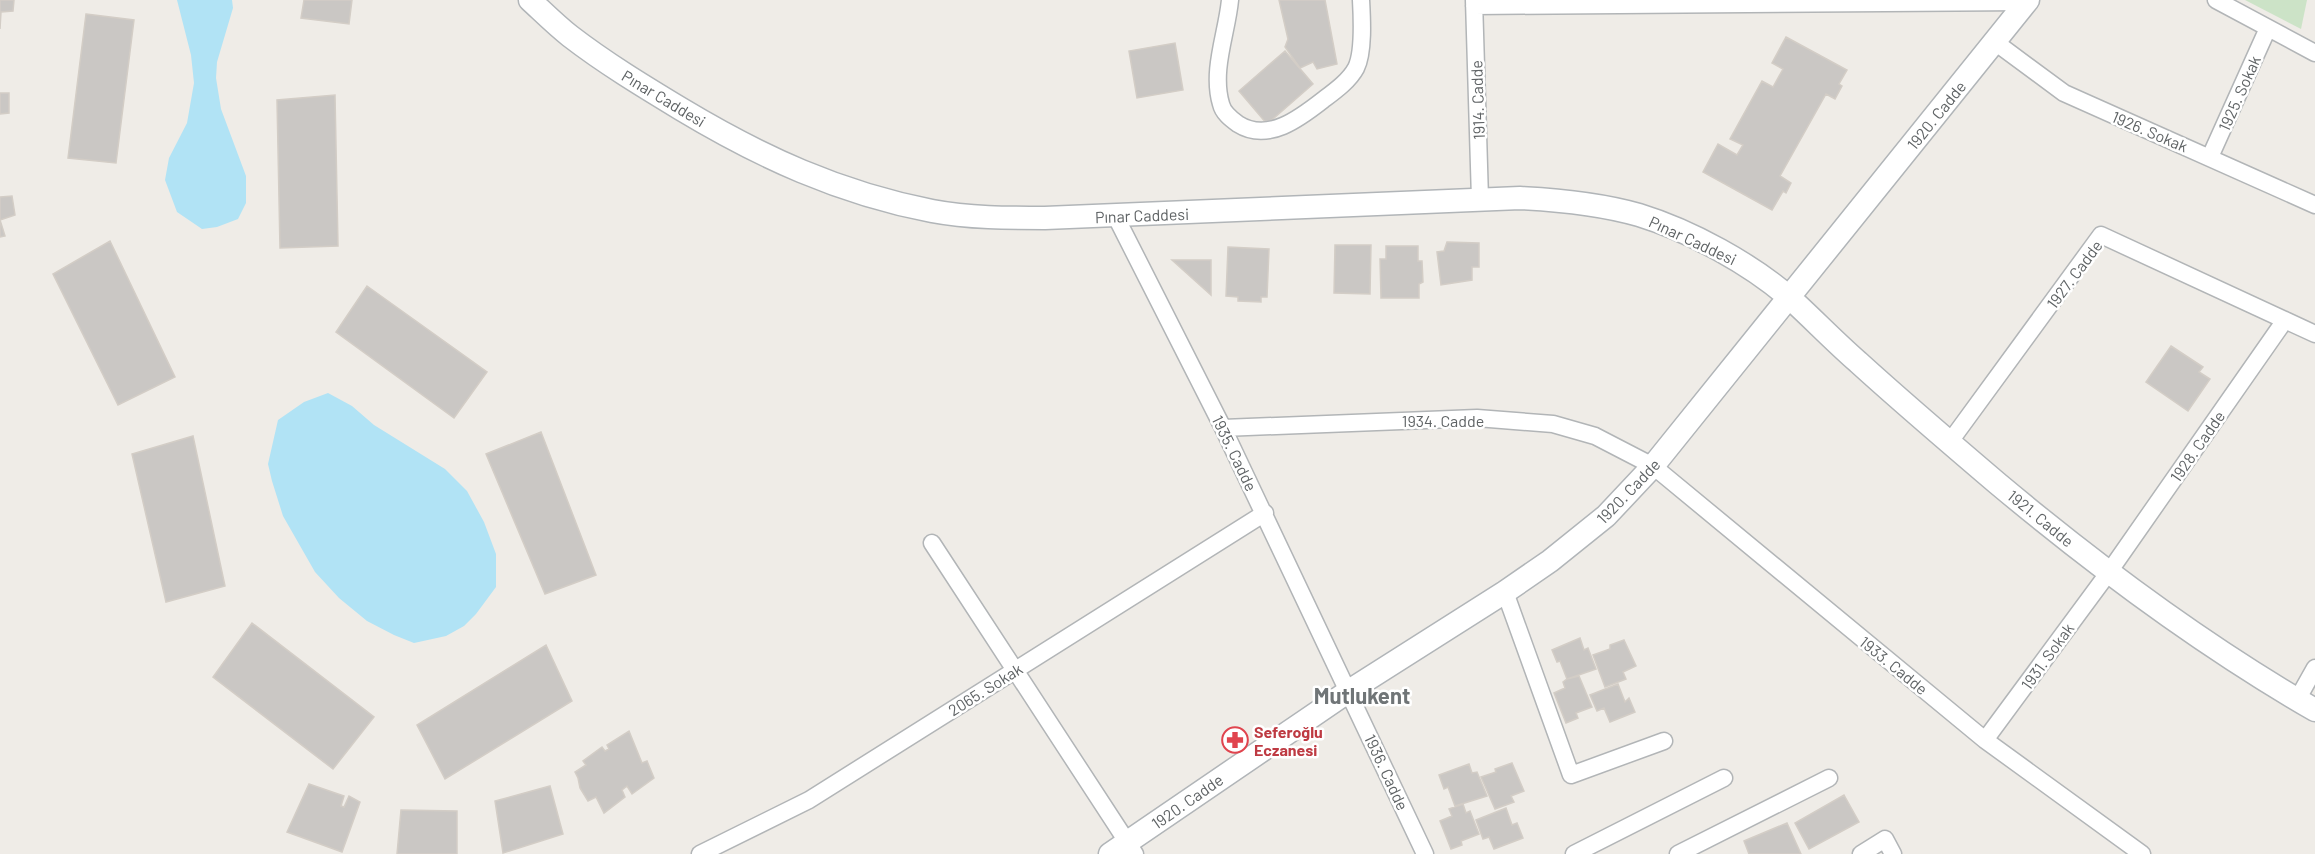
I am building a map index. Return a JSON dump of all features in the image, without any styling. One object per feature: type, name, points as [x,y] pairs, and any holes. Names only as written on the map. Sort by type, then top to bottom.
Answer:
[{"type":"street","name":"Pınar Caddesi","points":[[530,0],[570,36],[665,99],[771,159],[845,189],[934,212],[974,216],[1045,218],[1116,217],[1480,199],[1562,200],[1640,215],[1706,244],[1742,263],[1789,298]]},
{"type":"street","points":[[1230,0],[1217,90],[1221,107],[1230,118],[1246,129],[1266,131],[1286,126],[1303,116],[1350,76],[1357,66],[1360,51],[1361,0]]},
{"type":"street","points":[[2216,0],[2315,52]]},
{"type":"street","points":[[1474,3],[2028,1]]},
{"type":"street","name":"1920. Cadde","points":[[1124,850],[1349,691],[1505,592],[1581,538],[1606,516],[1653,466],[2028,1]]},
{"type":"street","name":"1914. Cadde","points":[[1474,3],[1480,199]]},
{"type":"street","name":"1925. Sokak","points":[[2210,157],[2268,28]]},
{"type":"street","name":"1926. Sokak","points":[[1995,42],[2064,93],[2315,205]]},
{"type":"street","name":"1935. Cadde","points":[[1116,217],[1265,513],[1349,691]]},
{"type":"street","name":"1927. Cadde","points":[[1950,443],[2102,235],[2315,334]]},
{"type":"street","name":"1921. Cadde","points":[[1789,298],[1950,443],[2053,529],[2109,572],[2241,665],[2306,705]]},
{"type":"street","name":"1928. Cadde","points":[[2109,572],[2284,320]]},
{"type":"street","name":"1934. Cadde","points":[[1223,428],[1477,418],[1553,424],[1594,436],[1653,466]]},
{"type":"street","name":"1933. Cadde","points":[[1653,466],[1986,740],[2142,854]]},
{"type":"street","name":"2065. Sokak","points":[[700,854],[809,800],[1265,513]]},
{"type":"street","points":[[932,543],[1015,670],[1124,850]]},
{"type":"street","name":"1931. Sokak","points":[[1986,740],[2109,572]]},
{"type":"street","points":[[1505,592],[1571,775],[1664,741]]},
{"type":"street","points":[[2306,705],[2315,668]]},
{"type":"street","name":"1936. Cadde","points":[[1349,691],[1425,854]]},
{"type":"street","points":[[1574,854],[1724,778]]},
{"type":"street","points":[[1678,854],[1829,778]]},
{"type":"street","points":[[1861,854],[1889,847]]},
{"type":"green space","points":[[2245,0],[2307,0],[2301,29]]},
{"type":"water","points":[[177,0],[232,0],[233,8],[217,62],[216,78],[221,109],[246,176],[246,203],[238,219],[217,227],[202,229],[177,212],[165,180],[169,158],[187,123],[194,83],[191,55]]},
{"type":"water","points":[[328,393],[352,406],[374,425],[445,469],[467,491],[484,522],[496,554],[496,587],[464,626],[446,636],[414,643],[367,621],[339,598],[315,572],[283,516],[268,464],[278,420],[304,402]]},
{"type":"building","points":[[0,0],[14,0],[13,11],[1,12],[0,29]]},
{"type":"building","points":[[304,0],[352,0],[349,24],[301,18]]},
{"type":"building","points":[[1279,0],[1325,0],[1337,64],[1317,69],[1313,62],[1300,68],[1285,47],[1288,39]]},
{"type":"building","points":[[86,14],[134,20],[116,163],[68,158]]},
{"type":"building","points":[[1786,37],[1847,70],[1839,84],[1842,86],[1835,99],[1826,94],[1780,176],[1791,183],[1786,193],[1783,191],[1772,210],[1703,172],[1718,144],[1737,155],[1743,145],[1730,139],[1762,81],[1773,87],[1783,69],[1772,63]]},
{"type":"building","points":[[1175,43],[1183,90],[1137,98],[1129,51]]},
{"type":"building","points":[[1285,51],[1313,84],[1267,124],[1239,91]]},
{"type":"building","points":[[0,93],[9,93],[9,113],[0,114]]},
{"type":"building","points":[[335,95],[338,246],[280,248],[277,100]]},
{"type":"building","points":[[12,196],[15,215],[0,220],[0,197]]},
{"type":"building","points":[[0,220],[5,236],[0,237]]},
{"type":"building","points":[[110,241],[175,377],[118,405],[53,274]]},
{"type":"building","points":[[1447,242],[1479,243],[1479,267],[1472,267],[1472,280],[1441,285],[1437,252],[1444,251]]},
{"type":"building","points":[[1335,245],[1371,245],[1370,294],[1334,293]]},
{"type":"building","points":[[1386,246],[1418,246],[1418,261],[1422,261],[1423,282],[1419,284],[1419,298],[1381,298],[1380,259],[1386,259]]},
{"type":"building","points":[[1228,247],[1269,249],[1267,297],[1261,297],[1261,302],[1238,301],[1238,297],[1226,296]]},
{"type":"building","points":[[1172,260],[1211,260],[1211,295]]},
{"type":"building","points":[[367,286],[487,372],[454,418],[336,332]]},
{"type":"building","points":[[2171,346],[2203,367],[2199,372],[2210,379],[2188,411],[2146,382]]},
{"type":"building","points":[[541,432],[596,575],[545,594],[486,454]]},
{"type":"building","points":[[193,436],[225,586],[166,602],[132,454]]},
{"type":"building","points":[[252,623],[374,717],[333,769],[213,677]]},
{"type":"building","points":[[1580,638],[1584,650],[1588,648],[1596,669],[1567,679],[1560,661],[1557,662],[1552,650]]},
{"type":"building","points":[[1624,640],[1636,666],[1623,672],[1626,679],[1605,687],[1593,655],[1610,649],[1610,645]]},
{"type":"building","points":[[546,645],[572,701],[445,779],[417,725]]},
{"type":"building","points":[[1579,676],[1592,707],[1576,713],[1578,718],[1566,723],[1554,693],[1565,688],[1563,682],[1567,679]]},
{"type":"building","points":[[1618,684],[1625,702],[1629,698],[1635,712],[1610,722],[1604,708],[1597,711],[1590,695]]},
{"type":"building","points":[[629,731],[642,763],[647,761],[654,778],[632,794],[627,786],[622,790],[625,797],[604,813],[596,797],[588,801],[580,788],[575,772],[586,765],[583,761],[602,747],[605,751],[609,749],[607,745]]},
{"type":"building","points":[[1512,763],[1524,791],[1511,796],[1514,802],[1495,809],[1481,777]]},
{"type":"building","points":[[1469,764],[1472,773],[1477,772],[1487,796],[1455,806],[1448,787],[1444,789],[1439,775]]},
{"type":"building","points":[[309,784],[344,796],[341,806],[344,807],[349,796],[360,802],[342,852],[287,832]]},
{"type":"building","points":[[550,786],[563,834],[503,853],[495,801]]},
{"type":"building","points":[[1844,795],[1859,822],[1809,849],[1795,823]]},
{"type":"building","points":[[1463,804],[1466,813],[1470,811],[1479,834],[1461,841],[1462,845],[1451,849],[1440,821],[1452,816],[1449,809]]},
{"type":"building","points":[[1506,808],[1512,825],[1517,823],[1523,838],[1494,849],[1489,837],[1483,839],[1476,820]]},
{"type":"building","points":[[401,810],[457,811],[457,854],[397,854]]},
{"type":"building","points":[[1787,823],[1801,854],[1749,854],[1744,841]]},
{"type":"place","name":"Seferoğlu Eczanesi","points":[[1235,740]]},
{"type":"district","name":"Mutlukent","points":[[1362,695]]}]
